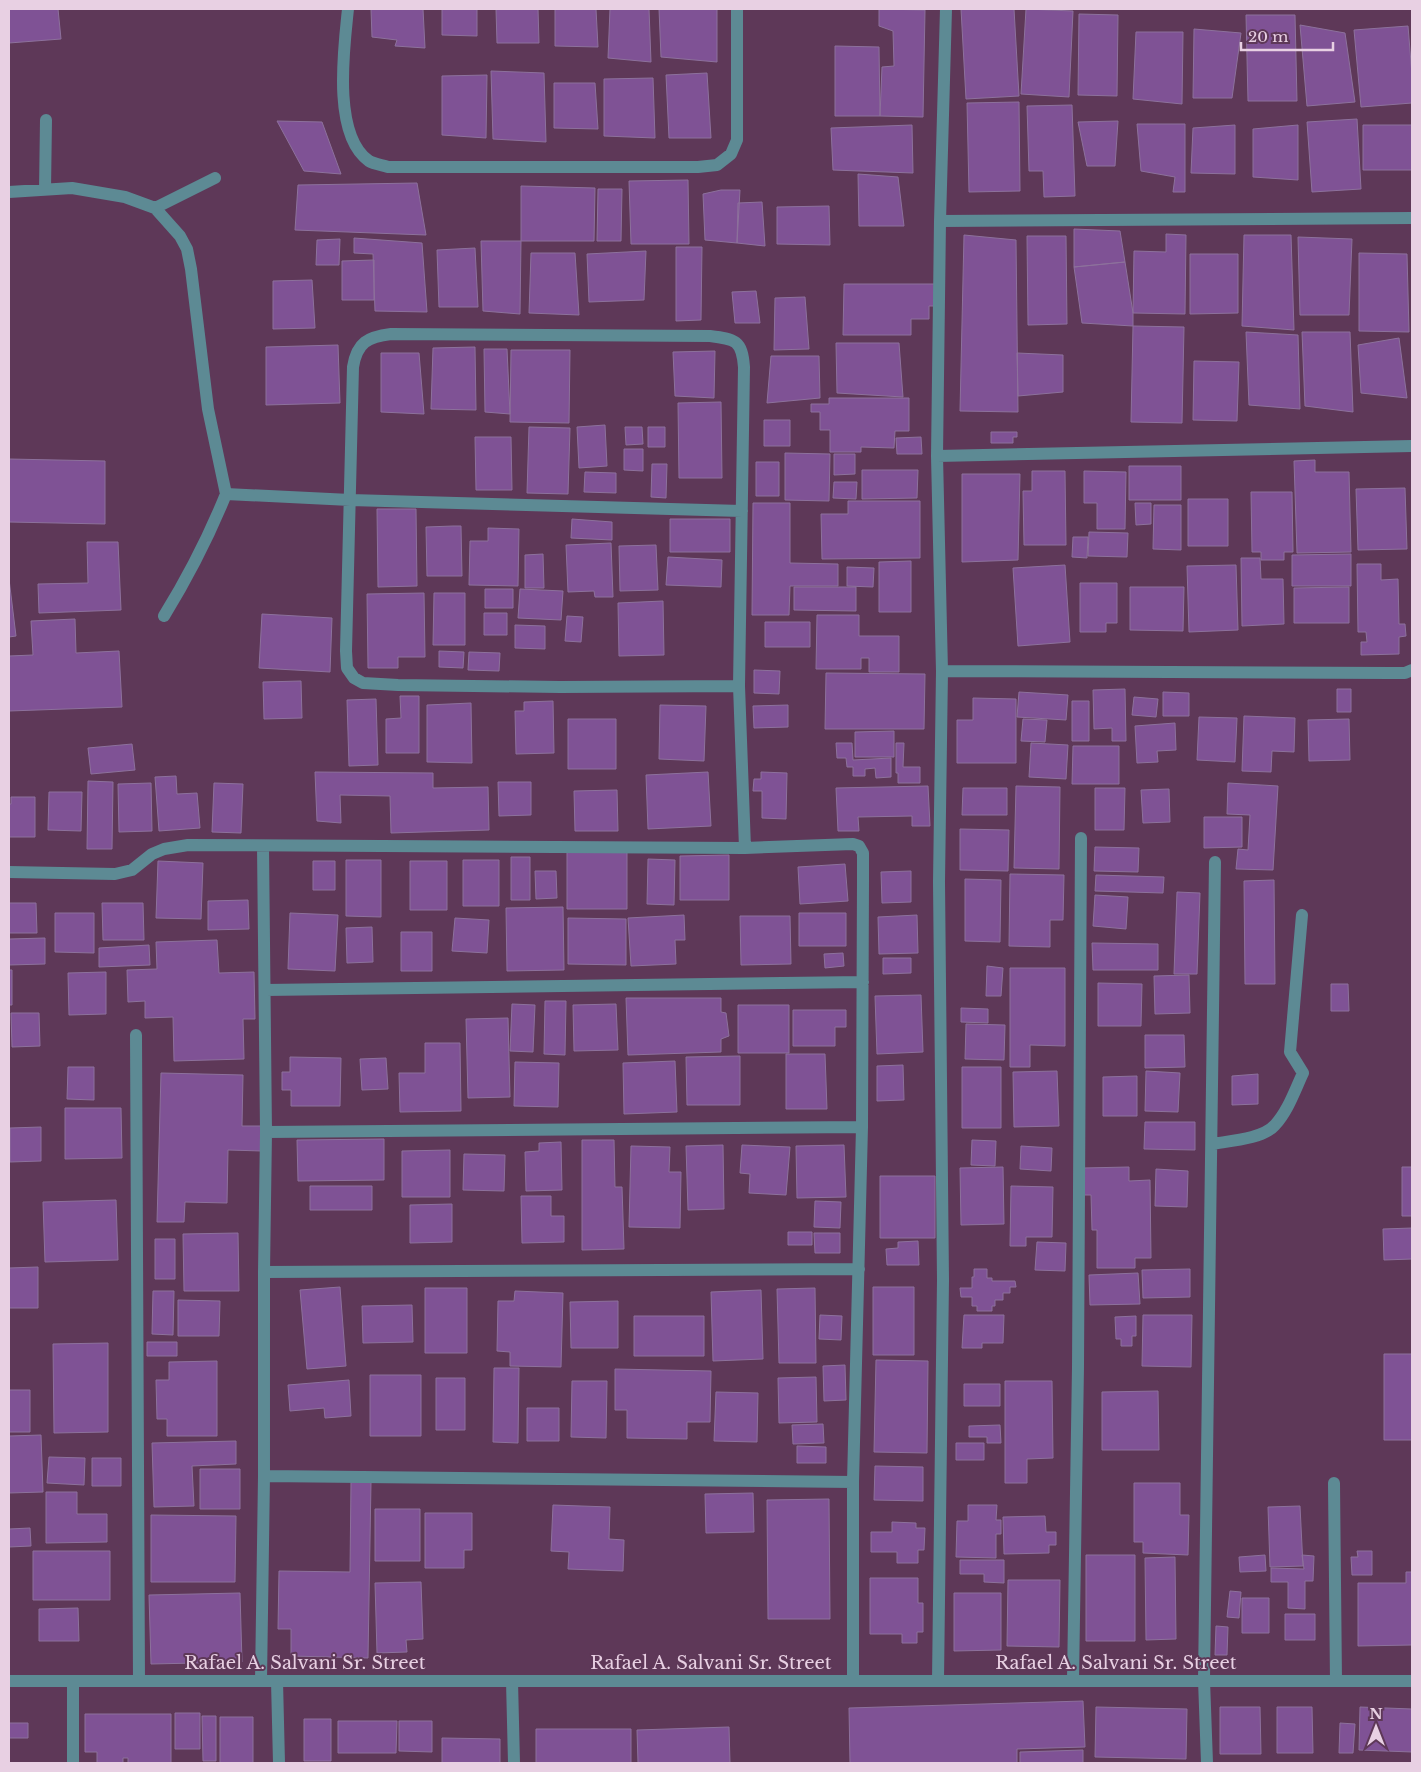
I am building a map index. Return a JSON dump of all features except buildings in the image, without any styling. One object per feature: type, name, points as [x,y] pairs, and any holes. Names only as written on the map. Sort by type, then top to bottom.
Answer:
[{"type":"street","points":[[348,9],[343,91],[348,128],[358,148],[370,162],[388,167],[631,168],[717,165],[731,154],[737,140],[737,9]]},
{"type":"street","points":[[938,1680],[943,1280],[939,882],[942,671],[937,456],[940,221],[946,9]]},
{"type":"street","points":[[45,190],[46,120]]},
{"type":"street","points":[[155,208],[215,178]]},
{"type":"street","points":[[9,192],[72,188],[125,196],[155,208],[180,236],[187,249],[208,409],[226,494],[208,537],[183,585],[164,616]]},
{"type":"street","points":[[940,221],[1412,218]]},
{"type":"street","points":[[739,686],[560,687],[398,685],[363,683],[354,678],[347,668],[346,651],[350,500],[354,367],[356,354],[363,343],[377,336],[391,334],[710,336],[725,338],[737,343],[743,351],[744,367],[739,686],[745,848]]},
{"type":"street","points":[[937,456],[1412,446]]},
{"type":"street","points":[[226,494],[350,500],[742,511]]},
{"type":"street","points":[[942,671],[1405,673],[1412,670]]},
{"type":"street","points":[[1073,1680],[1078,1357],[1081,838]]},
{"type":"street","points":[[9,872],[115,874],[132,870],[152,854],[164,849],[188,846],[745,848],[853,844],[859,846],[863,853],[862,1128],[853,1482],[853,1681]]},
{"type":"street","points":[[261,1681],[266,1132],[263,846]]},
{"type":"street","points":[[1207,1763],[1204,1680],[1216,862]]},
{"type":"street","points":[[1212,1144],[1253,1137],[1274,1126],[1285,1110],[1303,1073],[1290,1052],[1302,915]]},
{"type":"street","points":[[265,990],[863,982]]},
{"type":"street","points":[[136,1035],[140,1681]]},
{"type":"street","points":[[266,1132],[862,1128]]},
{"type":"street","points":[[264,1272],[859,1270]]},
{"type":"street","points":[[264,1476],[853,1482]]},
{"type":"street","points":[[1334,1483],[1336,1681]]},
{"type":"street","name":"Rafael A. Salvani Sr. Street","points":[[9,1681],[1412,1681]]},
{"type":"street","points":[[73,1681],[73,1763]]},
{"type":"street","points":[[277,1681],[279,1763]]},
{"type":"street","points":[[512,1681],[514,1763]]}]
